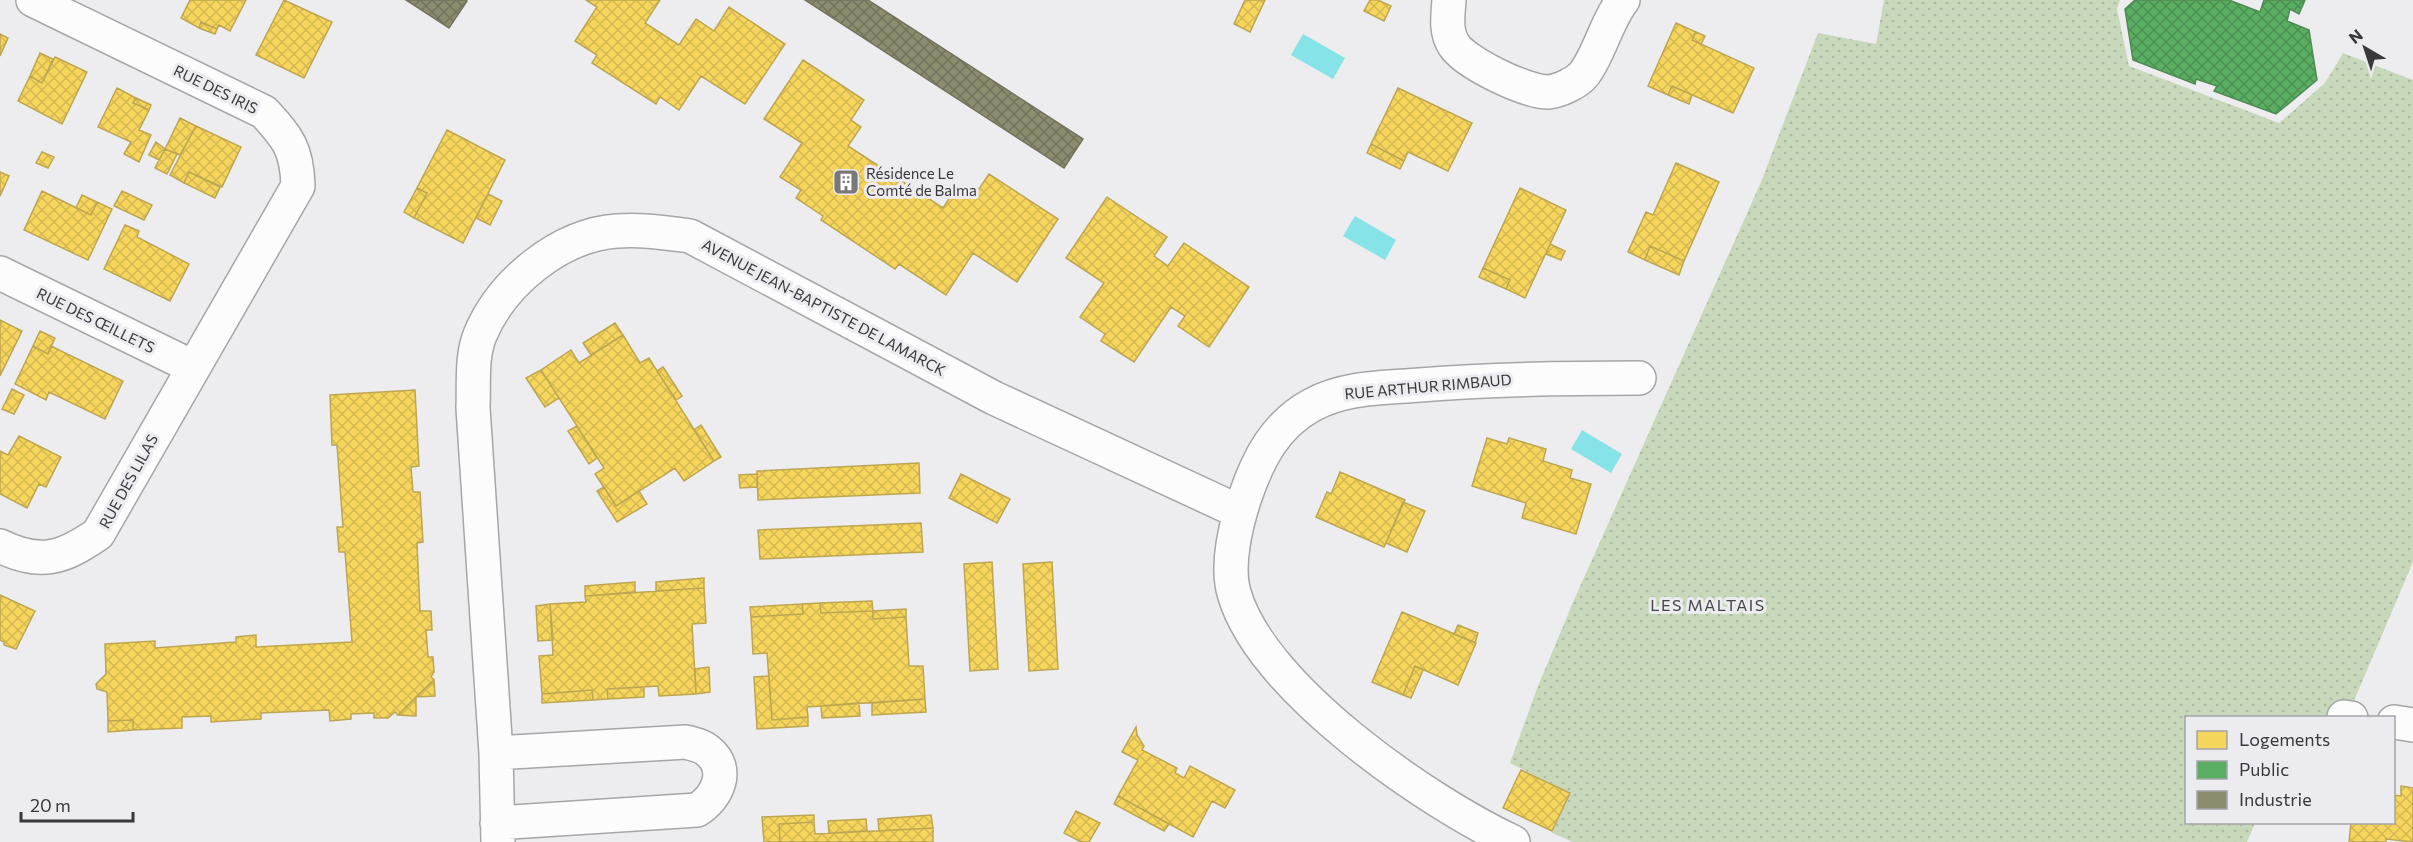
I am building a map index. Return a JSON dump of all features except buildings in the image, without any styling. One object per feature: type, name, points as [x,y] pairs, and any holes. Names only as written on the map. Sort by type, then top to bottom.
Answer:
[{"type":"street","name":"RUE DES IRIS","points":[[33,0],[264,112],[286,135],[297,163],[298,186],[193,367]]},
{"type":"street","points":[[1449,0],[1448,27],[1454,45],[1470,61],[1528,88],[1548,92],[1567,86],[1584,74],[1623,0]]},
{"type":"street","name":"AVENUE JEAN-BAPTISTE DE LAMARCK","points":[[496,753],[686,742],[707,749],[719,767],[720,778],[714,797],[697,810],[497,833],[496,753],[473,408],[475,359],[480,335],[504,295],[531,268],[555,250],[584,238],[616,231],[653,231],[690,237],[994,398],[1240,512]]},
{"type":"street","name":"RUE DES ŒILLETS","points":[[0,273],[193,367]]},
{"type":"street","name":"RUE DES LILAS","points":[[0,546],[11,552],[42,558],[71,552],[98,534],[193,367]]},
{"type":"street","name":"RUE ARTHUR RIMBAUD","points":[[1513,842],[1480,827],[1409,781],[1364,748],[1334,724],[1285,674],[1256,639],[1233,590],[1232,551],[1240,512],[1252,476],[1266,447],[1286,424],[1311,406],[1343,392],[1496,379],[1639,378]]},
{"type":"street","points":[[2395,722],[2413,725]]},
{"type":"green space","points":[[1884,0],[2120,0],[2117,9],[2129,66],[2279,123],[2325,83],[2343,53],[2413,80],[2413,562],[2347,716],[2185,716],[2185,824],[2255,824],[2247,842],[1573,842],[1552,833],[1570,793],[1510,763],[1538,686],[1574,600],[1761,182],[1818,33],[1876,44]]},
{"type":"water","points":[[1303,34],[1345,58],[1333,79],[1291,55]]},
{"type":"water","points":[[1355,216],[1396,240],[1385,260],[1343,236]]},
{"type":"water","points":[[1582,430],[1622,454],[1611,473],[1571,449]]},
{"type":"place","name":"Résidence Le Comté de Balma","points":[[846,182]]},
{"type":"district","name":"LES MALTAIS","points":[[1708,604]]}]
